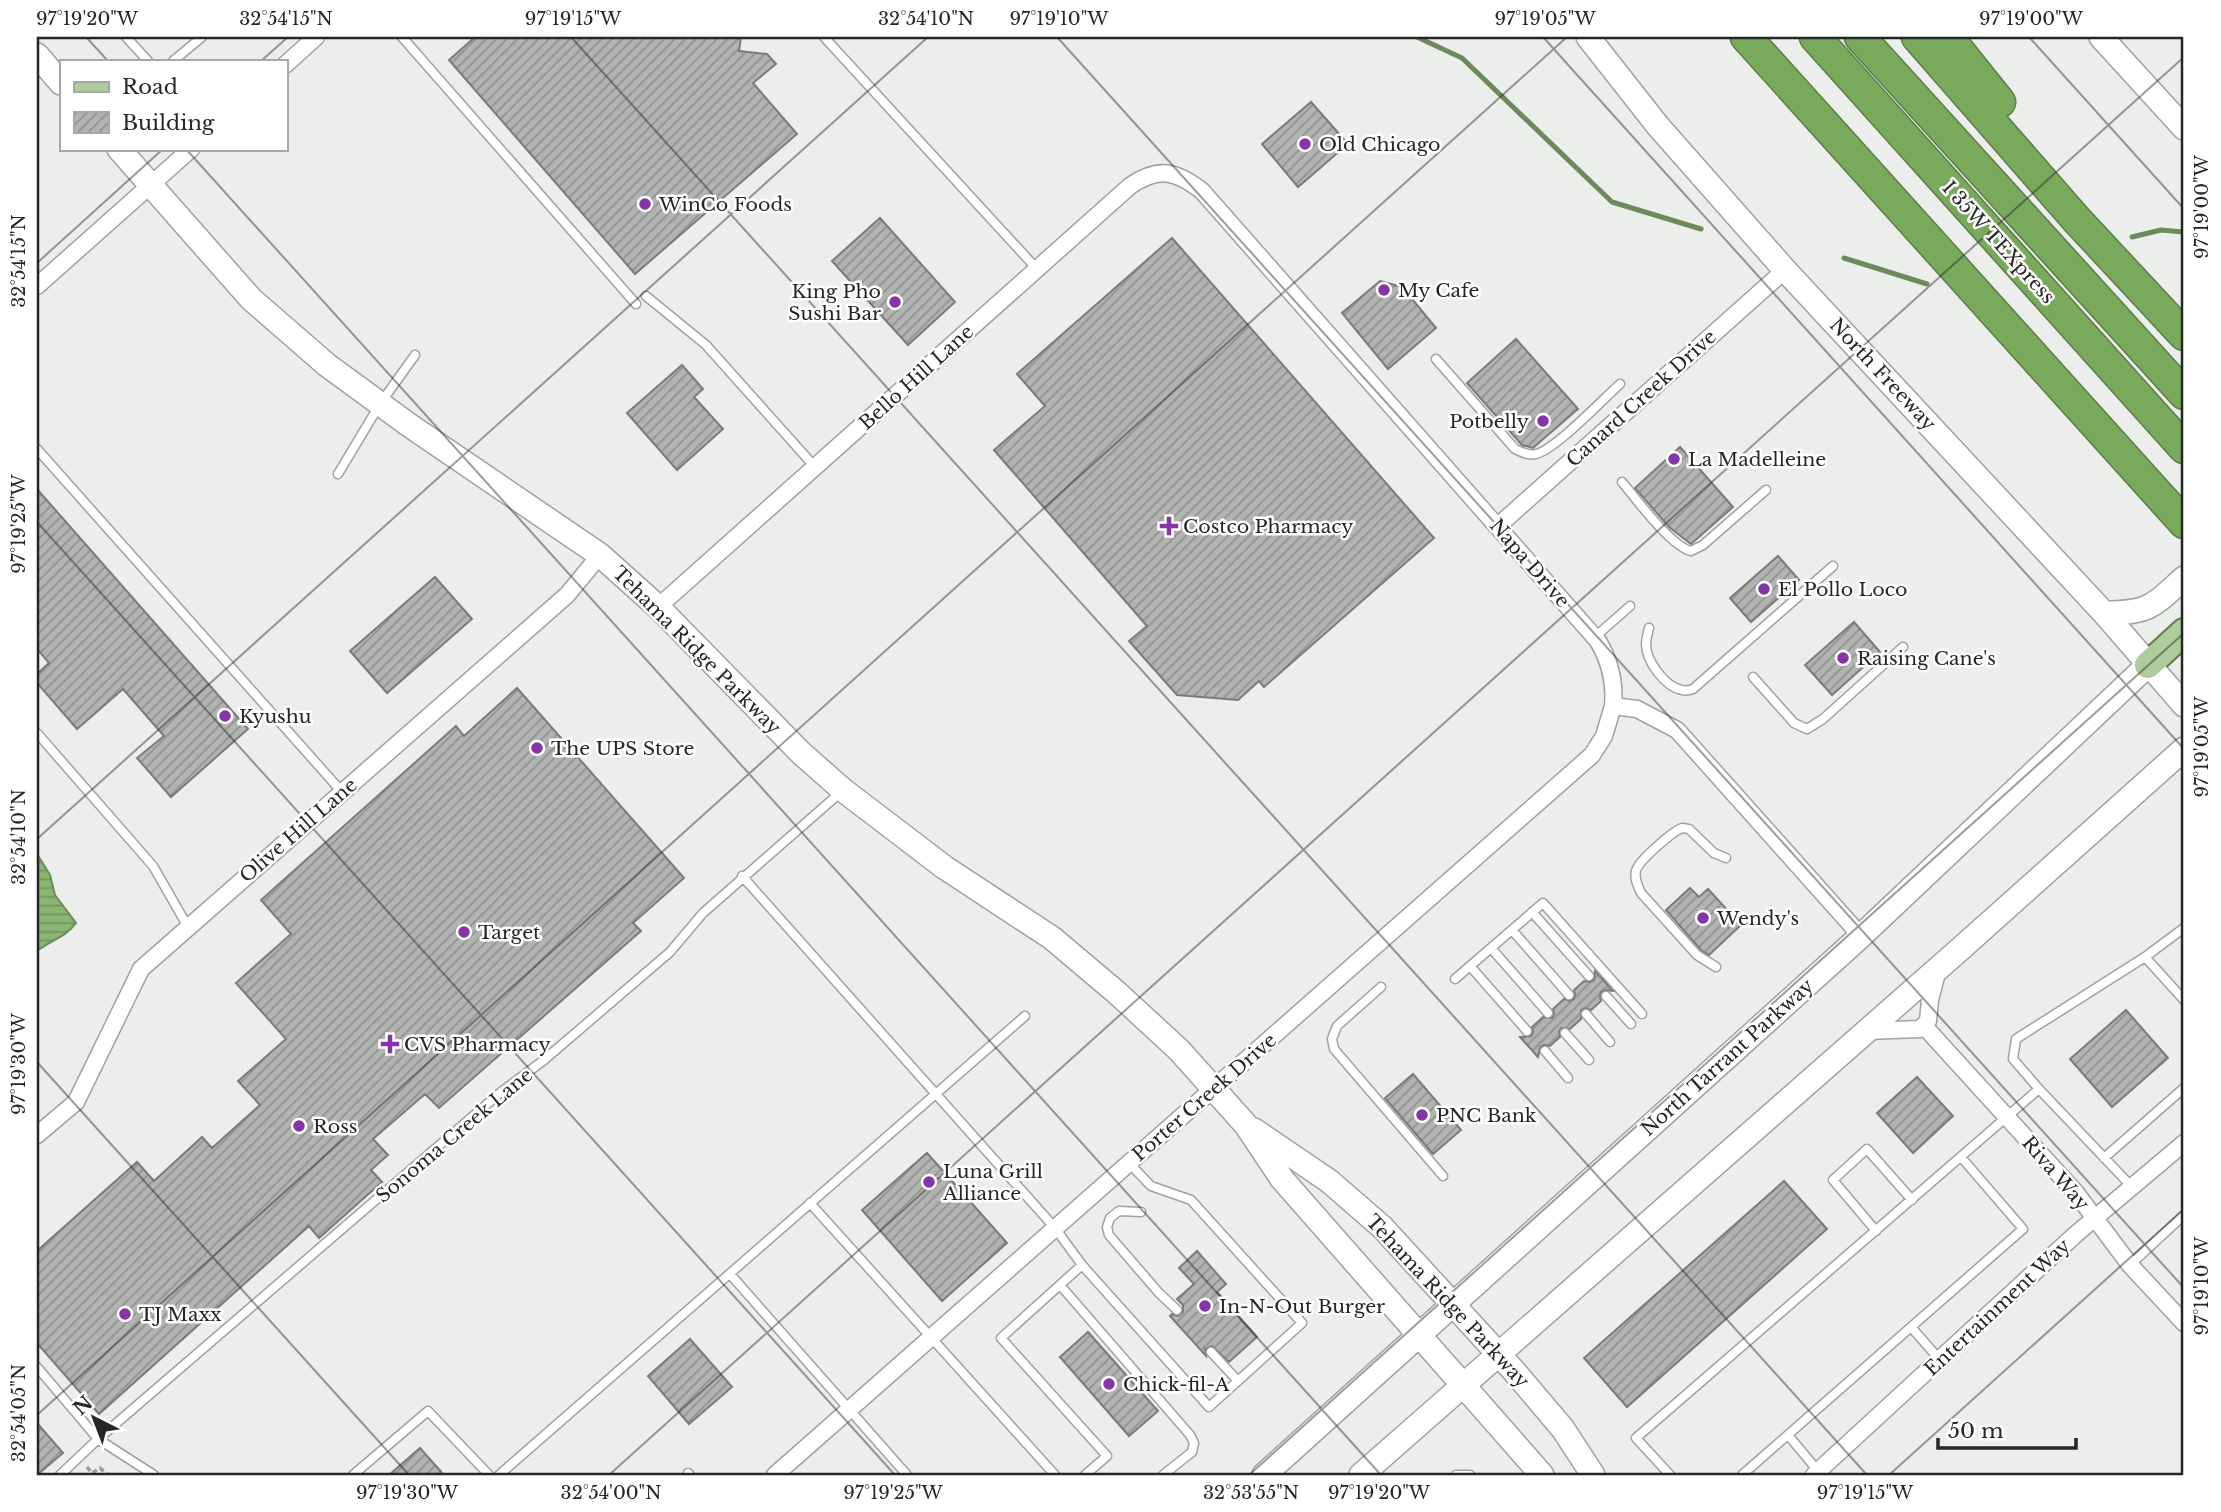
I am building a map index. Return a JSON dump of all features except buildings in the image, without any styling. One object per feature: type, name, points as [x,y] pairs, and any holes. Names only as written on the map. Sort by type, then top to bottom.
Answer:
[{"type":"highway","points":[[1724,37],[1789,110],[1842,141]]},
{"type":"highway","points":[[1746,37],[2184,523]]},
{"type":"highway","name":"I 35W TEXpress","points":[[1815,37],[2184,448]]},
{"type":"highway","name":"I 35W TEXpress","points":[[1860,37],[2184,394]]},
{"type":"highway","points":[[1917,37],[2076,219],[2184,335]]},
{"type":"highway","points":[[1948,37],[2056,172],[2076,219]]},
{"type":"main road","name":"North Freeway","points":[[1588,37],[1658,126],[1785,270],[2104,613],[2184,705]]},
{"type":"main road","points":[[2101,37],[2184,128]]},
{"type":"main road","points":[[37,55],[60,82]]},
{"type":"main road","name":"Tehama Ridge Parkway","points":[[120,150],[251,299],[327,365],[600,555],[658,607],[801,753],[843,790],[944,867],[1052,939],[1179,1050],[1246,1125],[1282,1179],[1542,1475]]},
{"type":"main road","points":[[2104,613],[2134,613],[2155,604],[2184,578]]},
{"type":"main road","name":"North Tarrant Parkway","points":[[1264,1475],[1861,936],[2183,633]]},
{"type":"main road","points":[[1361,1475],[1938,969],[2184,749]]},
{"type":"main road","name":"Tehama Ridge Parkway","points":[[1246,1125],[1329,1181],[1373,1219],[1499,1354],[1563,1429],[1593,1475]]},
{"type":"street","points":[[287,63],[316,37]]},
{"type":"street","points":[[37,286],[190,150]]},
{"type":"street","name":"Bello Hill Lane","points":[[658,607],[1130,186],[1148,174],[1185,177]]},
{"type":"street","name":"Napa Drive","points":[[1185,177],[1202,191],[1595,637],[1606,653],[1614,690],[1613,706]]},
{"type":"street","name":"Canard Creek Drive","points":[[1497,526],[1785,270]]},
{"type":"street","name":"Olive Hill Lane","points":[[37,1135],[76,1101],[141,968],[567,595],[600,555]]},
{"type":"street","points":[[1613,706],[1637,709],[1677,730],[1861,936]]},
{"type":"street","name":"Porter Creek Drive","points":[[775,1475],[1592,755],[1604,736],[1613,706]]},
{"type":"street","points":[[1867,1031],[1920,1029],[1924,1026],[1928,1021],[1938,969]]},
{"type":"street","name":"Riva Way","points":[[1924,1026],[2076,1192],[2130,1265],[2184,1323]]},
{"type":"street","name":"Entertainment Way","points":[[1816,1473],[2094,1219],[2184,1143]]},
{"type":"lane","points":[[126,37],[147,60]]},
{"type":"lane","points":[[174,60],[201,37]]},
{"type":"lane","points":[[402,37],[636,304]]},
{"type":"lane","points":[[824,37],[1037,269]]},
{"type":"lane","points":[[646,296],[706,345],[815,467]]},
{"type":"lane","points":[[338,474],[380,404],[415,355]]},
{"type":"lane","points":[[1436,359],[1515,449],[1524,453],[1535,454],[1550,447],[1620,384]]},
{"type":"lane","points":[[37,449],[342,792]]},
{"type":"lane","points":[[1622,482],[1672,539],[1684,550],[1691,551],[1703,545],[1766,490]]},
{"type":"lane","points":[[1649,628],[1646,644],[1648,657],[1659,673],[1669,684],[1681,690],[1693,690],[1833,566]]},
{"type":"lane","points":[[1595,637],[1630,606]]},
{"type":"lane","points":[[1753,677],[1794,723],[1807,729],[1823,719],[1903,647]]},
{"type":"lane","points":[[37,733],[153,866],[188,927]]},
{"type":"lane","name":"Sonoma Creek Lane","points":[[60,1475],[98,1439],[500,1093],[544,1060],[670,952],[703,913],[843,790]]},
{"type":"lane","points":[[1716,967],[1697,955],[1641,893],[1635,872],[1639,864],[1682,828],[1689,829],[1714,853],[1726,858]]},
{"type":"lane","points":[[742,877],[1055,1228],[1082,1265],[1209,1408],[1302,1323],[1191,1200],[1152,1186],[1129,1163]]},
{"type":"lane","points":[[1455,979],[1543,903],[1642,1014]]},
{"type":"lane","points":[[1532,912],[1589,976]]},
{"type":"lane","points":[[2133,1188],[2013,1059],[2016,1039],[2145,957],[2184,928]]},
{"type":"lane","points":[[1512,930],[1569,995]]},
{"type":"lane","points":[[1492,948],[1548,1013]]},
{"type":"lane","points":[[2145,957],[2184,1000]]},
{"type":"lane","points":[[1470,966],[1527,1031]]},
{"type":"lane","points":[[1381,987],[1337,1026],[1332,1039],[1335,1049],[1443,1176]]},
{"type":"lane","points":[[1606,996],[1631,1024]]},
{"type":"lane","points":[[1586,1014],[1610,1042]]},
{"type":"lane","points":[[499,1475],[1025,1016]]},
{"type":"lane","points":[[1565,1033],[1589,1060]]},
{"type":"lane","points":[[1545,1051],[1569,1078]]},
{"type":"lane","points":[[2104,1158],[2184,1088]]},
{"type":"lane","points":[[1670,1475],[1636,1438],[2039,1089]]},
{"type":"lane","points":[[1876,1231],[1833,1180],[1867,1149],[1912,1200]]},
{"type":"lane","points":[[1742,1475],[2023,1229],[1961,1157]]},
{"type":"lane","points":[[810,1203],[1055,1475]]},
{"type":"lane","points":[[1140,1212],[1126,1209],[1119,1211],[1111,1218],[1107,1227],[1110,1235],[1177,1310]]},
{"type":"lane","points":[[2130,1265],[2184,1215]]},
{"type":"lane","points":[[1082,1265],[1001,1338],[1107,1456],[1085,1475]]},
{"type":"lane","points":[[730,1273],[848,1411],[907,1475]]},
{"type":"lane","points":[[1060,1285],[1190,1434],[1194,1443],[1192,1452],[1163,1475]]},
{"type":"lane","points":[[1911,1327],[1940,1360]]},
{"type":"lane","points":[[1211,1352],[1238,1381]]},
{"type":"lane","points":[[37,1367],[98,1439],[153,1475]]},
{"type":"lane","points":[[353,1475],[428,1411],[489,1475]]},
{"type":"lane","points":[[1788,1435],[1816,1473]]},
{"type":"lane","points":[[1456,1475],[1470,1475]]},
{"type":"path","points":[[79,1457],[92,1473],[100,1468],[108,1475]]},
{"type":"shaded area","points":[[37,854],[50,875],[55,895],[76,923],[63,935],[37,951]]},
{"type":"waterway","points":[[1417,37],[1462,58],[1612,202],[1701,229]]},
{"type":"waterway","points":[[2132,237],[2161,230],[2184,232]]},
{"type":"waterway","points":[[1844,258],[1927,284]]},
{"type":"place","name":"Old Chicago","points":[[1305,144]]},
{"type":"place","name":"WinCo Foods","points":[[645,204]]},
{"type":"place","name":"My Cafe","points":[[1384,290]]},
{"type":"place","name":"King Pho Sushi Bar","points":[[895,302]]},
{"type":"place","name":"Potbelly","points":[[1543,421]]},
{"type":"place","name":"La Madelleine","points":[[1674,459]]},
{"type":"place","name":"Costco Pharmacy","points":[[1169,526]]},
{"type":"place","name":"El Pollo Loco","points":[[1764,589]]},
{"type":"place","name":"Raising Cane's","points":[[1843,658]]},
{"type":"place","name":"Kyushu","points":[[225,716]]},
{"type":"place","name":"The UPS Store","points":[[537,748]]},
{"type":"place","name":"Wendy's","points":[[1703,918]]},
{"type":"place","name":"Target","points":[[464,932]]},
{"type":"place","name":"CVS Pharmacy","points":[[390,1044]]},
{"type":"place","name":"PNC Bank","points":[[1422,1115]]},
{"type":"place","name":"Ross","points":[[299,1126]]},
{"type":"place","name":"Luna Grill Alliance","points":[[929,1182]]},
{"type":"place","name":"In-N-Out Burger","points":[[1205,1306]]},
{"type":"place","name":"TJ Maxx","points":[[125,1314]]},
{"type":"place","name":"Chick-fil-A","points":[[1109,1384]]}]
